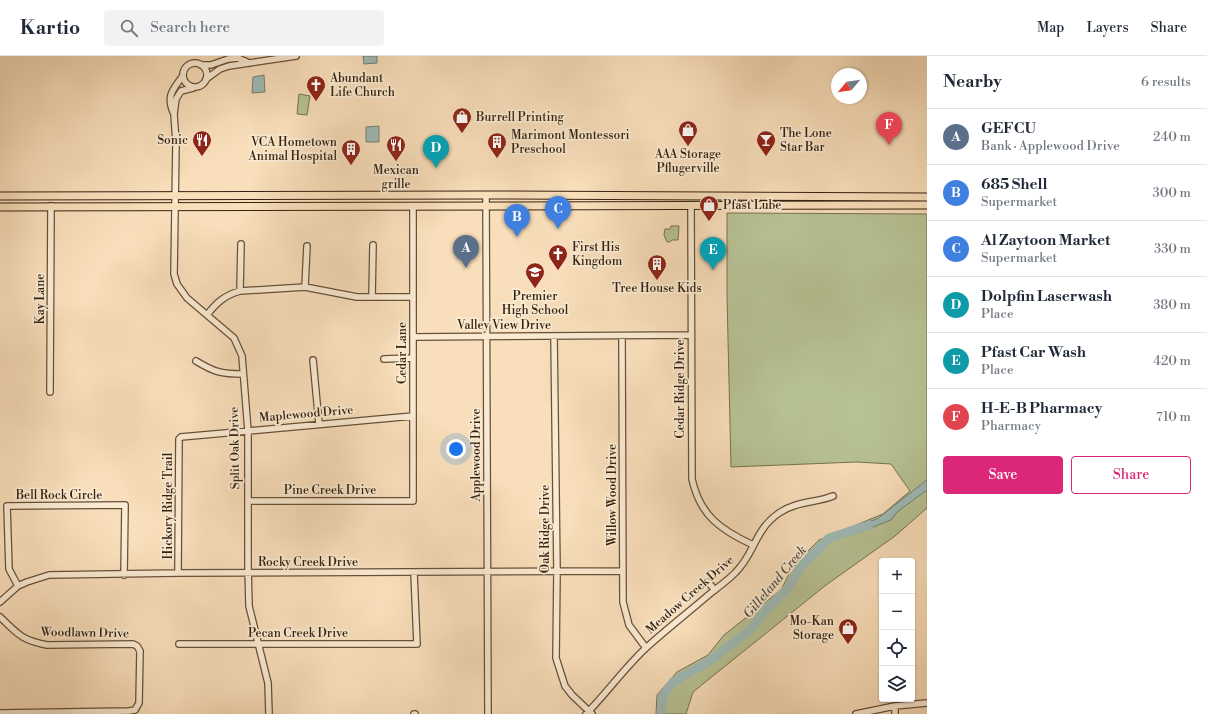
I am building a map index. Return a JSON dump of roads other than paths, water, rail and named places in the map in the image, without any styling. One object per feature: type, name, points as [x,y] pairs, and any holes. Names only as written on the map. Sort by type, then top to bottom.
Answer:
[{"type":"main road","points":[[0,196],[486,195],[927,197]]},
{"type":"main road","points":[[0,207],[927,205]]},
{"type":"street","points":[[174,114],[176,99],[181,91],[201,86],[206,79],[220,69],[296,56]]},
{"type":"street","points":[[174,114],[170,107],[170,98],[173,89],[182,77],[184,69],[190,64],[198,63],[211,65],[228,59],[238,58],[249,63]]},
{"type":"street","points":[[201,64],[206,71],[206,79]]},
{"type":"street","points":[[182,77],[186,84],[193,88]]},
{"type":"street","name":"Split Oak Drive","points":[[174,114],[176,143],[173,267],[175,279],[179,288],[187,298],[234,338],[240,350],[248,430],[249,606],[268,683],[269,714]]},
{"type":"street","name":"Applewood Drive","points":[[486,195],[488,714]]},
{"type":"street","points":[[752,196],[752,205]]},
{"type":"street","name":"Kay Lane","points":[[50,392],[51,206]]},
{"type":"street","name":"Cedar Lane","points":[[413,206],[413,501]]},
{"type":"street","name":"Cedar Ridge Drive","points":[[691,206],[691,469],[694,487],[698,497],[711,518],[723,529],[753,545]]},
{"type":"street","points":[[240,291],[241,244]]},
{"type":"street","points":[[372,297],[373,245]]},
{"type":"street","points":[[305,286],[307,246]]},
{"type":"street","points":[[207,315],[219,301],[240,291],[305,286],[343,294],[372,297],[413,297]]},
{"type":"street","name":"Valley View Drive","points":[[413,337],[691,335]]},
{"type":"street","name":"Oak Ridge Drive","points":[[554,336],[557,571],[556,658],[565,686],[589,713]]},
{"type":"street","name":"Willow Wood Drive","points":[[622,336],[623,602],[629,625],[646,648]]},
{"type":"street","points":[[384,359],[413,358]]},
{"type":"street","points":[[313,360],[319,424]]},
{"type":"street","points":[[196,361],[221,373],[243,374]]},
{"type":"street","name":"Maplewood Drive","points":[[179,439],[181,436],[413,416]]},
{"type":"street","name":"Hickory Ridge Trail","points":[[178,573],[179,439]]},
{"type":"street","name":"Meadow Creek Drive","points":[[589,713],[646,648],[736,573],[746,559],[765,525],[780,512],[796,504],[824,500],[834,496]]},
{"type":"street","name":"Pine Creek Drive","points":[[248,501],[413,501]]},
{"type":"street","name":"Bell Rock Circle","points":[[18,586],[9,569],[7,506],[125,505],[124,575]]},
{"type":"street","name":"Rocky Creek Drive","points":[[0,602],[18,586],[49,575],[248,572],[414,573],[623,571]]},
{"type":"street","name":"Pecan Creek Drive","points":[[179,644],[416,644],[414,573]]},
{"type":"street","points":[[708,582],[715,590]]},
{"type":"street","name":"Woodlawn Drive","points":[[0,617],[18,635],[26,640],[36,643],[46,645],[133,644],[137,646],[140,651],[139,703],[135,710],[0,713]]},
{"type":"street","points":[[856,714],[895,706],[927,703]]},
{"type":"street","points":[[895,706],[895,714]]},
{"type":"water","points":[[363,56],[377,56],[377,63],[364,64]]},
{"type":"water","points":[[264,75],[265,92],[252,93],[253,77]]},
{"type":"water","points":[[379,126],[379,142],[366,142],[366,127]]},
{"type":"water","points":[[927,480],[927,490],[897,512],[891,520],[858,533],[858,525],[877,519]]},
{"type":"waterway","name":"Gilleland Creek","points":[[661,714],[662,697],[673,682],[710,661],[751,629],[764,612],[788,588],[801,567],[829,538],[869,525]]},
{"type":"place","name":"Abundant Life Church","points":[[316,102]]},
{"type":"place","name":"Burrell Printing","points":[[462,134]]},
{"type":"place","name":"H-E-B Pharmacy","points":[[889,145]]},
{"type":"place","name":"AAA Storage Pflugerville","points":[[688,147]]},
{"type":"place","name":"Sonic","points":[[202,157]]},
{"type":"place","name":"The Lone Star Bar","points":[[766,157]]},
{"type":"place","name":"Marimont Montessori Preschool","points":[[497,159]]},
{"type":"place","name":"Mexican grille","points":[[396,162]]},
{"type":"place","name":"VCA Hometown Animal Hospital","points":[[351,166]]},
{"type":"place","name":"Dolpfin Laserwash","points":[[436,168]]},
{"type":"place","name":"Pfast Lube","points":[[709,222]]},
{"type":"place","name":"Al Zaytoon Market","points":[[558,229]]},
{"type":"place","name":"685 Shell","points":[[517,237]]},
{"type":"place","name":"GEFCU","points":[[466,268]]},
{"type":"place","name":"Pfast Car Wash","points":[[713,270]]},
{"type":"place","name":"First His Kingdom","points":[[558,271]]},
{"type":"place","name":"Tree House Kids","points":[[657,281]]},
{"type":"place","name":"Premier High School","points":[[535,289]]},
{"type":"place","name":"Mo-Kan Storage","points":[[848,645]]}]
